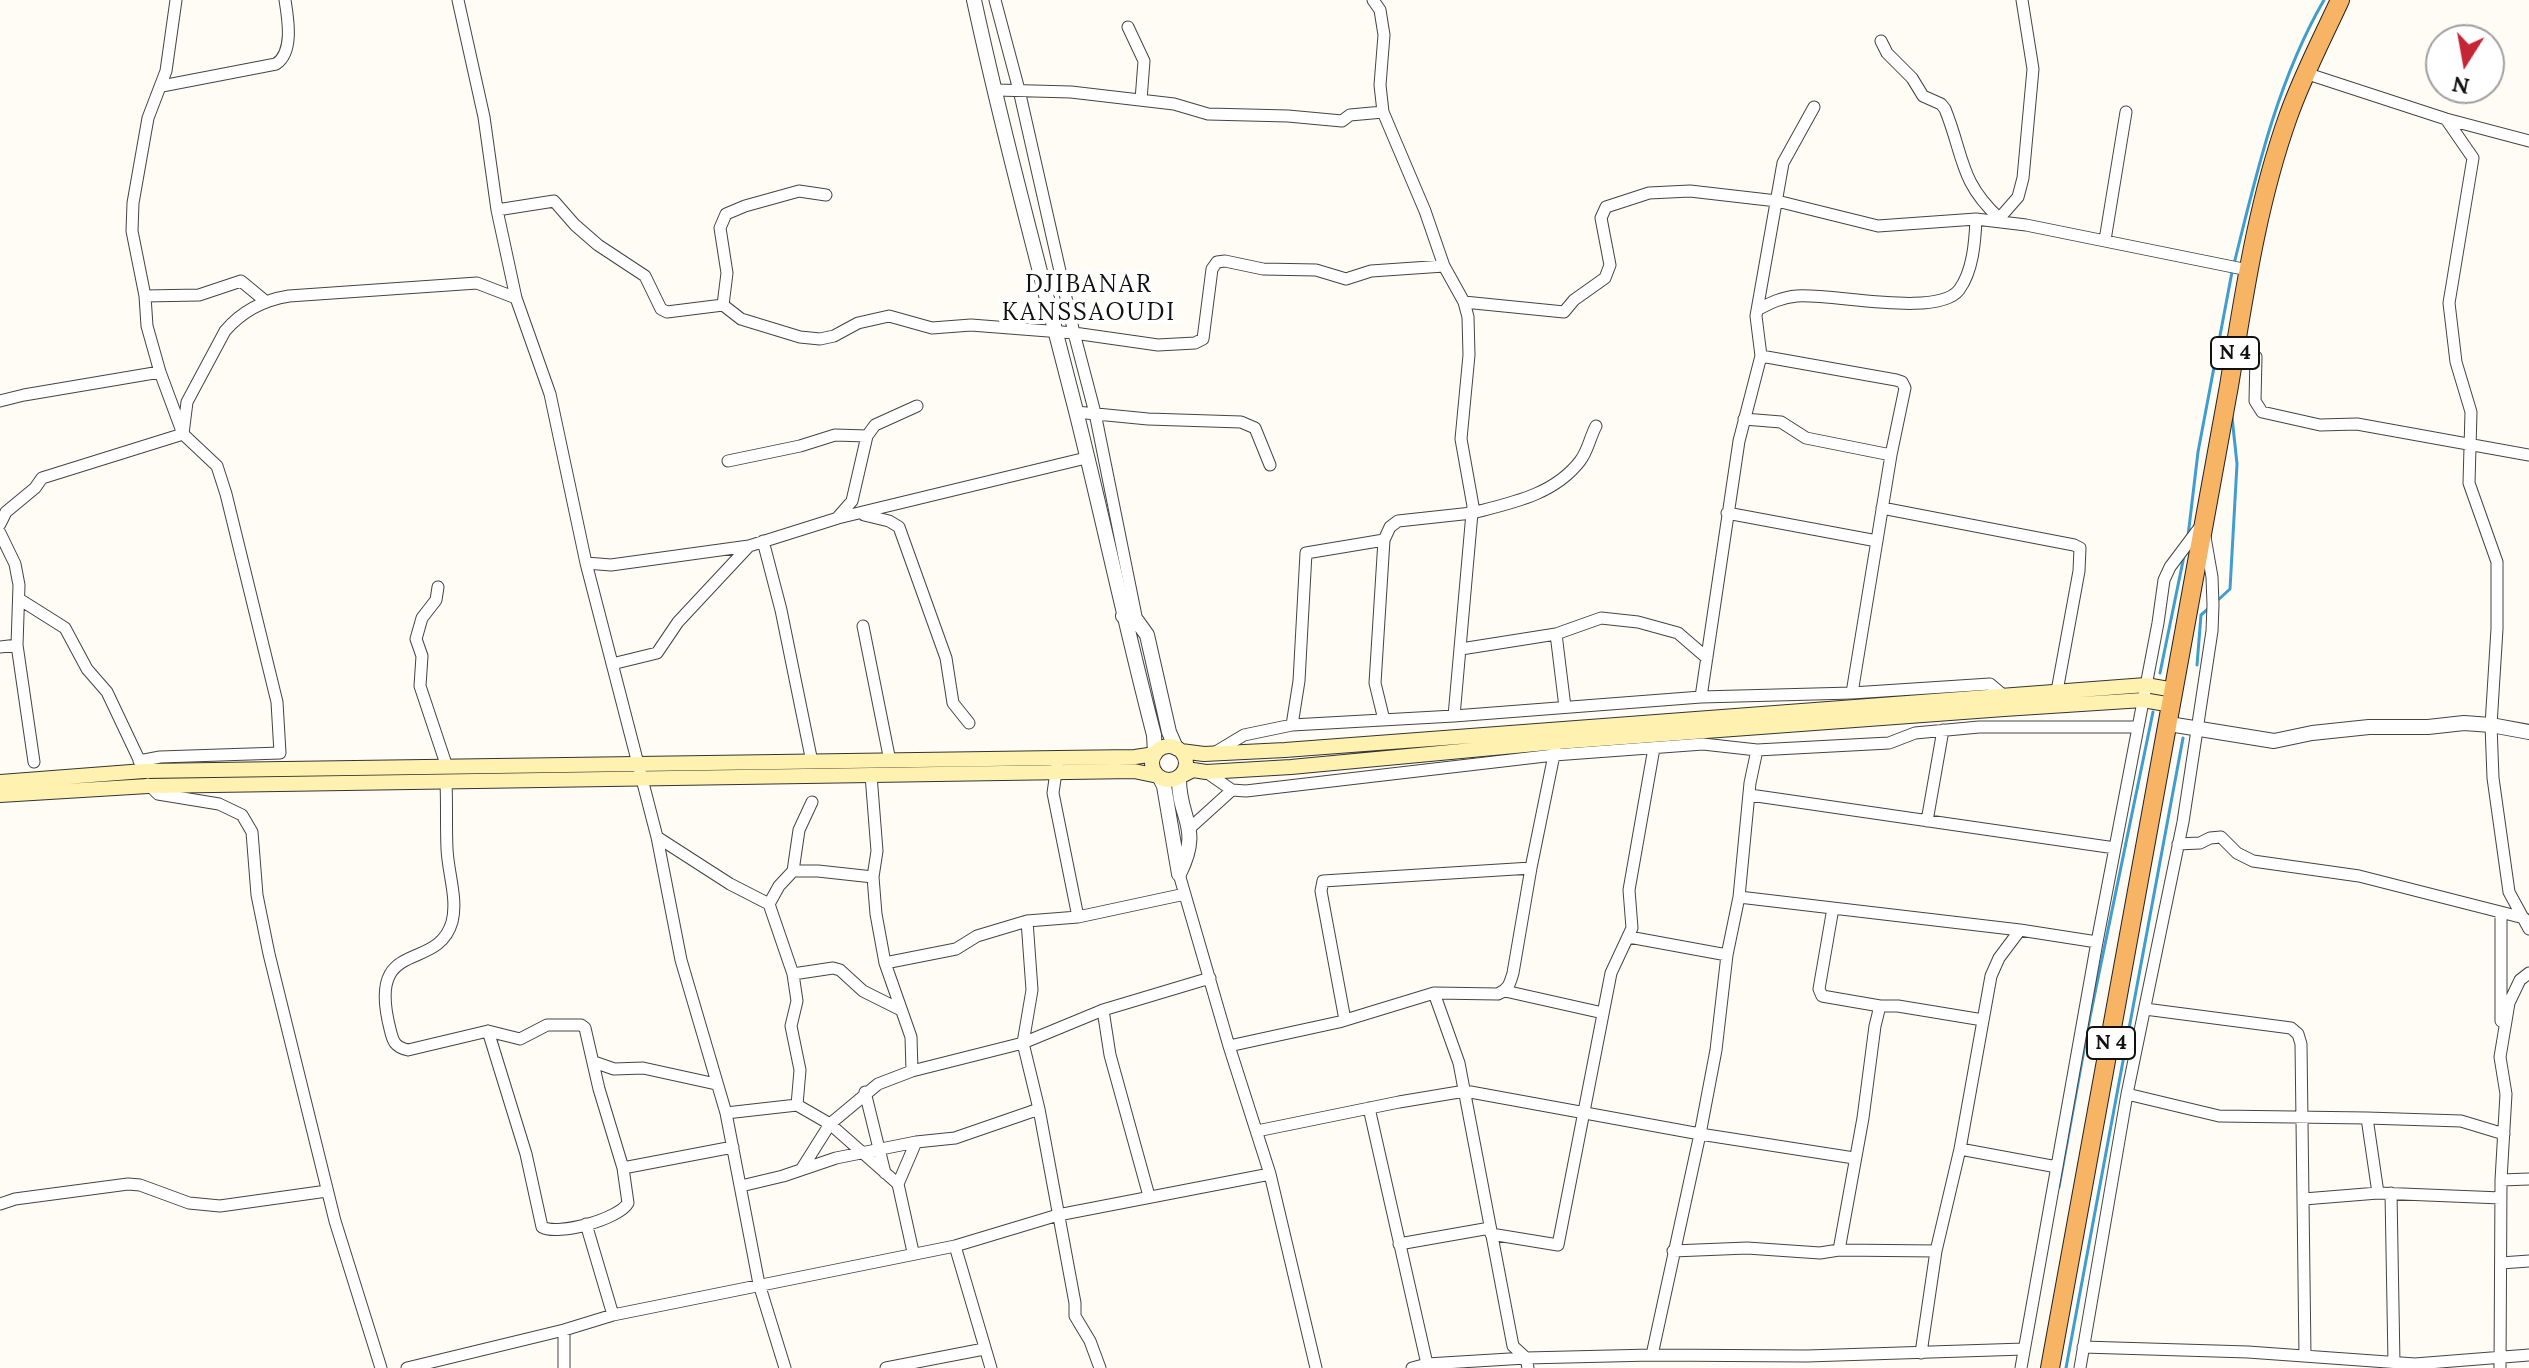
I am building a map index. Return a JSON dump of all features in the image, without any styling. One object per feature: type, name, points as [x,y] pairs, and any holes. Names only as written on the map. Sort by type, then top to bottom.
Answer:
[{"type":"highway","name":"N 4","points":[[2050,1368],[2169,724],[2248,270],[2279,143],[2305,73],[2340,0]]},
{"type":"main road","points":[[638,771],[890,761],[1134,771],[1171,780],[1193,770],[1291,767],[1556,748],[2003,702],[2057,691],[2145,692],[2173,697]]},
{"type":"main road","points":[[0,795],[144,773],[638,771],[871,775],[1056,766],[1155,754],[1165,747],[1212,753],[1285,750],[2145,692]]},
{"type":"main road","points":[[1179,750],[1186,767],[1180,776]]},
{"type":"main road","points":[[1285,750],[1291,767]]},
{"type":"main road","points":[[1155,754],[1152,765],[1159,777]]},
{"type":"main road","points":[[0,782],[278,769],[447,774]]},
{"type":"street","points":[[176,0],[162,86],[148,118],[131,218],[145,296],[147,326],[160,372],[183,434],[217,466],[226,494],[277,702],[278,769]]},
{"type":"street","points":[[162,86],[276,64],[282,60],[289,23],[285,0]]},
{"type":"street","points":[[458,0],[484,117],[497,210],[516,298],[550,394],[586,563],[657,837],[681,960],[726,1113],[759,1284],[785,1368]]},
{"type":"street","points":[[974,0],[1086,458],[1130,618],[1147,635],[1169,732],[1179,750]]},
{"type":"street","points":[[995,0],[1095,413],[1155,754]]},
{"type":"street","points":[[1373,0],[1380,10],[1384,35],[1380,85],[1383,112],[1425,211],[1444,266],[1464,302],[1468,317],[1469,345],[1461,439],[1473,506],[1454,716]]},
{"type":"street","points":[[1998,220],[2018,197],[2023,178],[2033,69],[2022,0]]},
{"type":"street","points":[[1128,27],[1144,61],[1141,100]]},
{"type":"street","points":[[1881,41],[1887,53],[1912,78],[1923,96],[1945,109],[1961,164],[1983,203],[1998,220]]},
{"type":"street","points":[[2305,73],[2446,119],[2529,141]]},
{"type":"street","points":[[996,90],[1141,100],[1174,104],[1208,114],[1342,121],[1350,115],[1383,112]]},
{"type":"street","points":[[1701,697],[1727,513],[1744,419],[1761,356],[1757,310],[1783,163],[1814,107]]},
{"type":"street","points":[[2105,240],[2126,112]]},
{"type":"street","points":[[2446,119],[2473,158],[2449,303],[2456,362],[2470,404],[2469,483],[2497,562],[2497,629],[2491,725],[2493,778],[2509,892],[2529,929]]},
{"type":"street","points":[[723,305],[727,273],[720,228],[726,214],[799,191],[826,195]]},
{"type":"street","points":[[1464,302],[1564,312],[1574,300],[1605,278],[1610,265],[1601,224],[1602,214],[1610,205],[1649,193],[1690,191],[1777,201],[1878,226],[1998,220],[2248,270]]},
{"type":"street","points":[[497,210],[554,201],[598,245],[645,276],[661,309],[673,313],[723,305],[741,319],[800,337],[820,339],[834,336],[858,323],[889,316],[932,328],[971,325],[1074,333],[1158,345],[1200,342],[1210,301],[1212,269],[1217,262],[1263,269],[1316,270],[1346,279],[1371,271],[1444,266]]},
{"type":"street","points":[[1757,310],[1774,300],[1795,296],[1883,303],[1938,302],[1958,292],[1962,284],[1974,248],[1976,219]]},
{"type":"street","points":[[145,296],[199,295],[241,281],[264,300]]},
{"type":"street","points":[[183,434],[187,402],[225,331],[231,323],[264,300],[477,283],[516,298]]},
{"type":"street","points":[[2235,351],[2256,357],[2255,401],[2262,412],[2320,425],[2357,424],[2529,455]]},
{"type":"street","points":[[1761,356],[1902,382],[1905,388],[1852,693]]},
{"type":"street","points":[[0,401],[160,372]]},
{"type":"street","points":[[838,518],[852,501],[867,436],[875,425],[917,406]]},
{"type":"street","points":[[1076,412],[1241,422],[1255,428],[1270,465]]},
{"type":"street","points":[[1744,419],[1781,422],[1806,438],[1891,455]]},
{"type":"street","points":[[1384,720],[1375,683],[1384,540],[1390,527],[1398,521],[1472,513],[1529,498],[1557,484],[1579,464],[1596,426]]},
{"type":"street","points":[[0,524],[6,512],[35,488],[42,478],[183,434]]},
{"type":"street","points":[[728,461],[800,446],[835,435],[867,436]]},
{"type":"street","points":[[586,563],[611,565],[749,546],[838,518],[1086,458]]},
{"type":"street","points":[[1882,508],[2080,548],[2079,571],[2057,691]]},
{"type":"street","points":[[859,513],[895,523],[899,527],[946,658],[953,703],[969,723]]},
{"type":"street","points":[[1727,513],[1877,541]]},
{"type":"street","points":[[2021,1368],[2164,580],[2170,567],[2203,524]]},
{"type":"street","points":[[2080,1368],[2127,1094],[2178,844],[2212,631],[2212,577],[2203,524]]},
{"type":"street","points":[[0,533],[15,564],[19,599],[17,645],[34,762]]},
{"type":"street","points":[[1292,725],[1299,681],[1306,553],[1384,540]]},
{"type":"street","points":[[763,541],[781,610],[812,762]]},
{"type":"street","points":[[612,664],[657,653],[678,622],[749,546]]},
{"type":"street","points":[[438,587],[436,600],[422,618],[416,639],[422,656],[420,686],[447,774],[447,847],[453,918],[442,941],[434,948],[402,962],[390,975],[384,991],[384,1005],[393,1043],[408,1050],[488,1031],[520,1039],[547,1025],[575,1023],[585,1028],[599,1089],[623,1168],[628,1203],[625,1208],[586,1224],[553,1231],[542,1227],[526,1154],[488,1031]]},
{"type":"street","points":[[19,599],[65,628],[87,669],[107,692],[144,773],[158,794],[219,804],[242,815],[252,832],[257,895],[269,954],[327,1191],[381,1368]]},
{"type":"street","points":[[1461,649],[1556,634],[1601,618],[1638,622],[1678,633],[1707,658]]},
{"type":"street","points":[[863,626],[890,761]]},
{"type":"street","points":[[1556,634],[1565,707]]},
{"type":"street","points":[[0,647],[17,645]]},
{"type":"street","points":[[1212,753],[1244,735],[1292,725],[1701,697],[1852,693],[1990,684],[2003,702]]},
{"type":"street","points":[[2169,724],[2274,741],[2369,727],[2428,727],[2464,723],[2529,732]]},
{"type":"street","points":[[1206,772],[1232,790],[1275,789],[1556,748],[1654,748],[1703,744],[1757,750],[1889,743],[1915,733],[1979,727],[2138,727]]},
{"type":"street","points":[[1927,821],[1943,730]]},
{"type":"street","points":[[1229,1046],[1345,1020],[1434,993],[1498,994],[1505,991],[1513,973],[1556,748]]},
{"type":"street","points":[[1399,1244],[1491,1231],[1558,1245],[1611,973],[1632,928],[1629,890],[1654,748]]},
{"type":"street","points":[[1652,1355],[1716,1050],[1757,750]]},
{"type":"street","points":[[144,773],[160,757],[280,753]]},
{"type":"street","points":[[1056,766],[1053,793],[1078,917]]},
{"type":"street","points":[[871,775],[877,851],[873,877],[876,914],[885,963],[911,1037],[912,1071]]},
{"type":"street","points":[[1179,874],[1189,851],[1190,828],[1179,790],[1180,776]]},
{"type":"street","points":[[1159,777],[1164,786],[1179,874],[1270,1174],[1316,1368]]},
{"type":"street","points":[[1190,828],[1232,790]]},
{"type":"street","points":[[1750,795],[2115,848]]},
{"type":"street","points":[[769,904],[779,886],[793,871],[799,830],[812,802]]},
{"type":"street","points":[[657,837],[730,884],[769,904],[793,974],[797,1001],[791,1026],[800,1070],[797,1105]]},
{"type":"street","points":[[2178,844],[2200,843],[2221,837],[2237,853],[2253,861],[2359,876],[2525,918]]},
{"type":"street","points":[[1345,1020],[1321,891],[1323,881],[1531,868]]},
{"type":"street","points":[[793,871],[873,877]]},
{"type":"street","points":[[885,963],[956,949],[983,933],[1027,921],[1078,917],[1185,894]]},
{"type":"street","points":[[1739,897],[2097,942]]},
{"type":"street","points":[[1833,908],[1819,989],[1822,996],[1983,1020]]},
{"type":"street","points":[[2500,1363],[2501,1180],[2506,1094],[2500,1057],[2501,914]]},
{"type":"street","points":[[1027,921],[1032,990],[1023,1043],[1039,1109],[1075,1316],[1090,1341],[1100,1368]]},
{"type":"street","points":[[1921,1353],[1936,1251],[1960,1149],[1994,966],[2020,930]]},
{"type":"street","points":[[1629,937],[1727,955]]},
{"type":"street","points":[[793,974],[833,968],[840,970],[863,991],[901,1010]]},
{"type":"street","points":[[2500,1057],[2509,1003],[2520,980],[2529,973]]},
{"type":"street","points":[[801,1170],[830,1124],[878,1084],[912,1071],[1023,1043],[1103,1010],[1210,978]]},
{"type":"street","points":[[1505,991],[1603,1013]]},
{"type":"street","points":[[1434,993],[1459,1063],[1513,1346],[1527,1363]]},
{"type":"street","points":[[1839,1250],[1880,1006]]},
{"type":"street","points":[[2145,1009],[2291,1028],[2298,1034],[2301,1044],[2305,1355]]},
{"type":"street","points":[[1103,1010],[1110,1055],[1149,1196]]},
{"type":"street","points":[[594,1062],[614,1069],[643,1068],[716,1084]]},
{"type":"street","points":[[1257,1131],[1465,1091],[1700,1134],[1854,1158]]},
{"type":"street","points":[[865,1092],[886,1174]]},
{"type":"street","points":[[2127,1094],[2219,1116],[2461,1121],[2504,1134]]},
{"type":"street","points":[[726,1113],[797,1105],[830,1124],[898,1184]]},
{"type":"street","points":[[1369,1108],[1427,1364]]},
{"type":"street","points":[[741,1186],[836,1158],[916,1142],[955,1138],[1039,1109]]},
{"type":"street","points":[[2367,1118],[2385,1193],[2394,1363]]},
{"type":"street","points":[[913,1252],[898,1184],[916,1142]]},
{"type":"street","points":[[623,1168],[733,1147]]},
{"type":"street","points":[[1960,1149],[2057,1167]]},
{"type":"street","points":[[407,1368],[613,1315],[913,1252],[955,1246],[1058,1215],[1270,1174]]},
{"type":"street","points":[[2501,1180],[2529,1179]]},
{"type":"street","points":[[0,1204],[15,1199],[128,1184],[204,1206],[327,1191]]},
{"type":"street","points":[[2304,1199],[2385,1193],[2501,1198]]},
{"type":"street","points":[[586,1224],[613,1315]]},
{"type":"street","points":[[955,1246],[991,1368]]},
{"type":"street","points":[[1673,1251],[1747,1248],[1820,1253],[1839,1250],[1936,1251]]},
{"type":"street","points":[[2501,1263],[2529,1261]]},
{"type":"street","points":[[564,1330],[564,1368]]},
{"type":"street","points":[[2083,1347],[2305,1355],[2394,1363],[2500,1363],[2529,1355]]},
{"type":"street","points":[[774,1368],[780,1349]]},
{"type":"street","points":[[886,1368],[984,1349]]},
{"type":"street","points":[[1412,1368],[1427,1364],[1619,1362],[1652,1355],[1712,1362],[1808,1362],[2024,1349]]},
{"type":"waterway","points":[[2234,264],[2281,96],[2293,63],[2324,0]]},
{"type":"waterway","points":[[2188,536],[2198,452],[2232,272]]},
{"type":"waterway","points":[[2218,600],[2230,589],[2237,464],[2232,417]]},
{"type":"waterway","points":[[2160,673],[2184,556]]},
{"type":"waterway","points":[[2197,665],[2201,615],[2209,608]]},
{"type":"waterway","points":[[2059,1187],[2090,1017],[2153,712]]},
{"type":"waterway","points":[[2066,1368],[2183,738]]},
{"type":"district","name":"DJIBANAR KANSSAOUDI","points":[[1089,299]]}]
